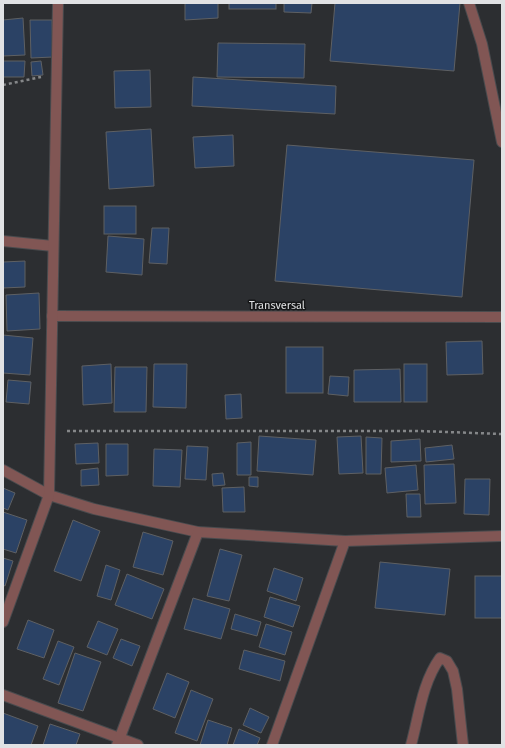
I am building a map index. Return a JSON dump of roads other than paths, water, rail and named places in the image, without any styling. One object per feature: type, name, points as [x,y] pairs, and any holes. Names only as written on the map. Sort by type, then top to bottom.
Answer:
[{"type":"street","points":[[3,622],[48,495],[58,3]]},
{"type":"street","points":[[469,3],[482,44],[502,142]]},
{"type":"street","points":[[3,241],[54,246]]},
{"type":"street","name":"Transversal","points":[[52,316],[502,317]]},
{"type":"street","points":[[3,470],[48,495],[94,509],[198,532],[345,541],[502,536]]},
{"type":"street","points":[[118,741],[198,532]]},
{"type":"street","points":[[272,745],[345,541]]},
{"type":"street","points":[[411,745],[428,679],[440,658],[447,661],[453,671],[457,689],[463,745]]},
{"type":"street","points":[[3,695],[118,741],[138,745]]}]
